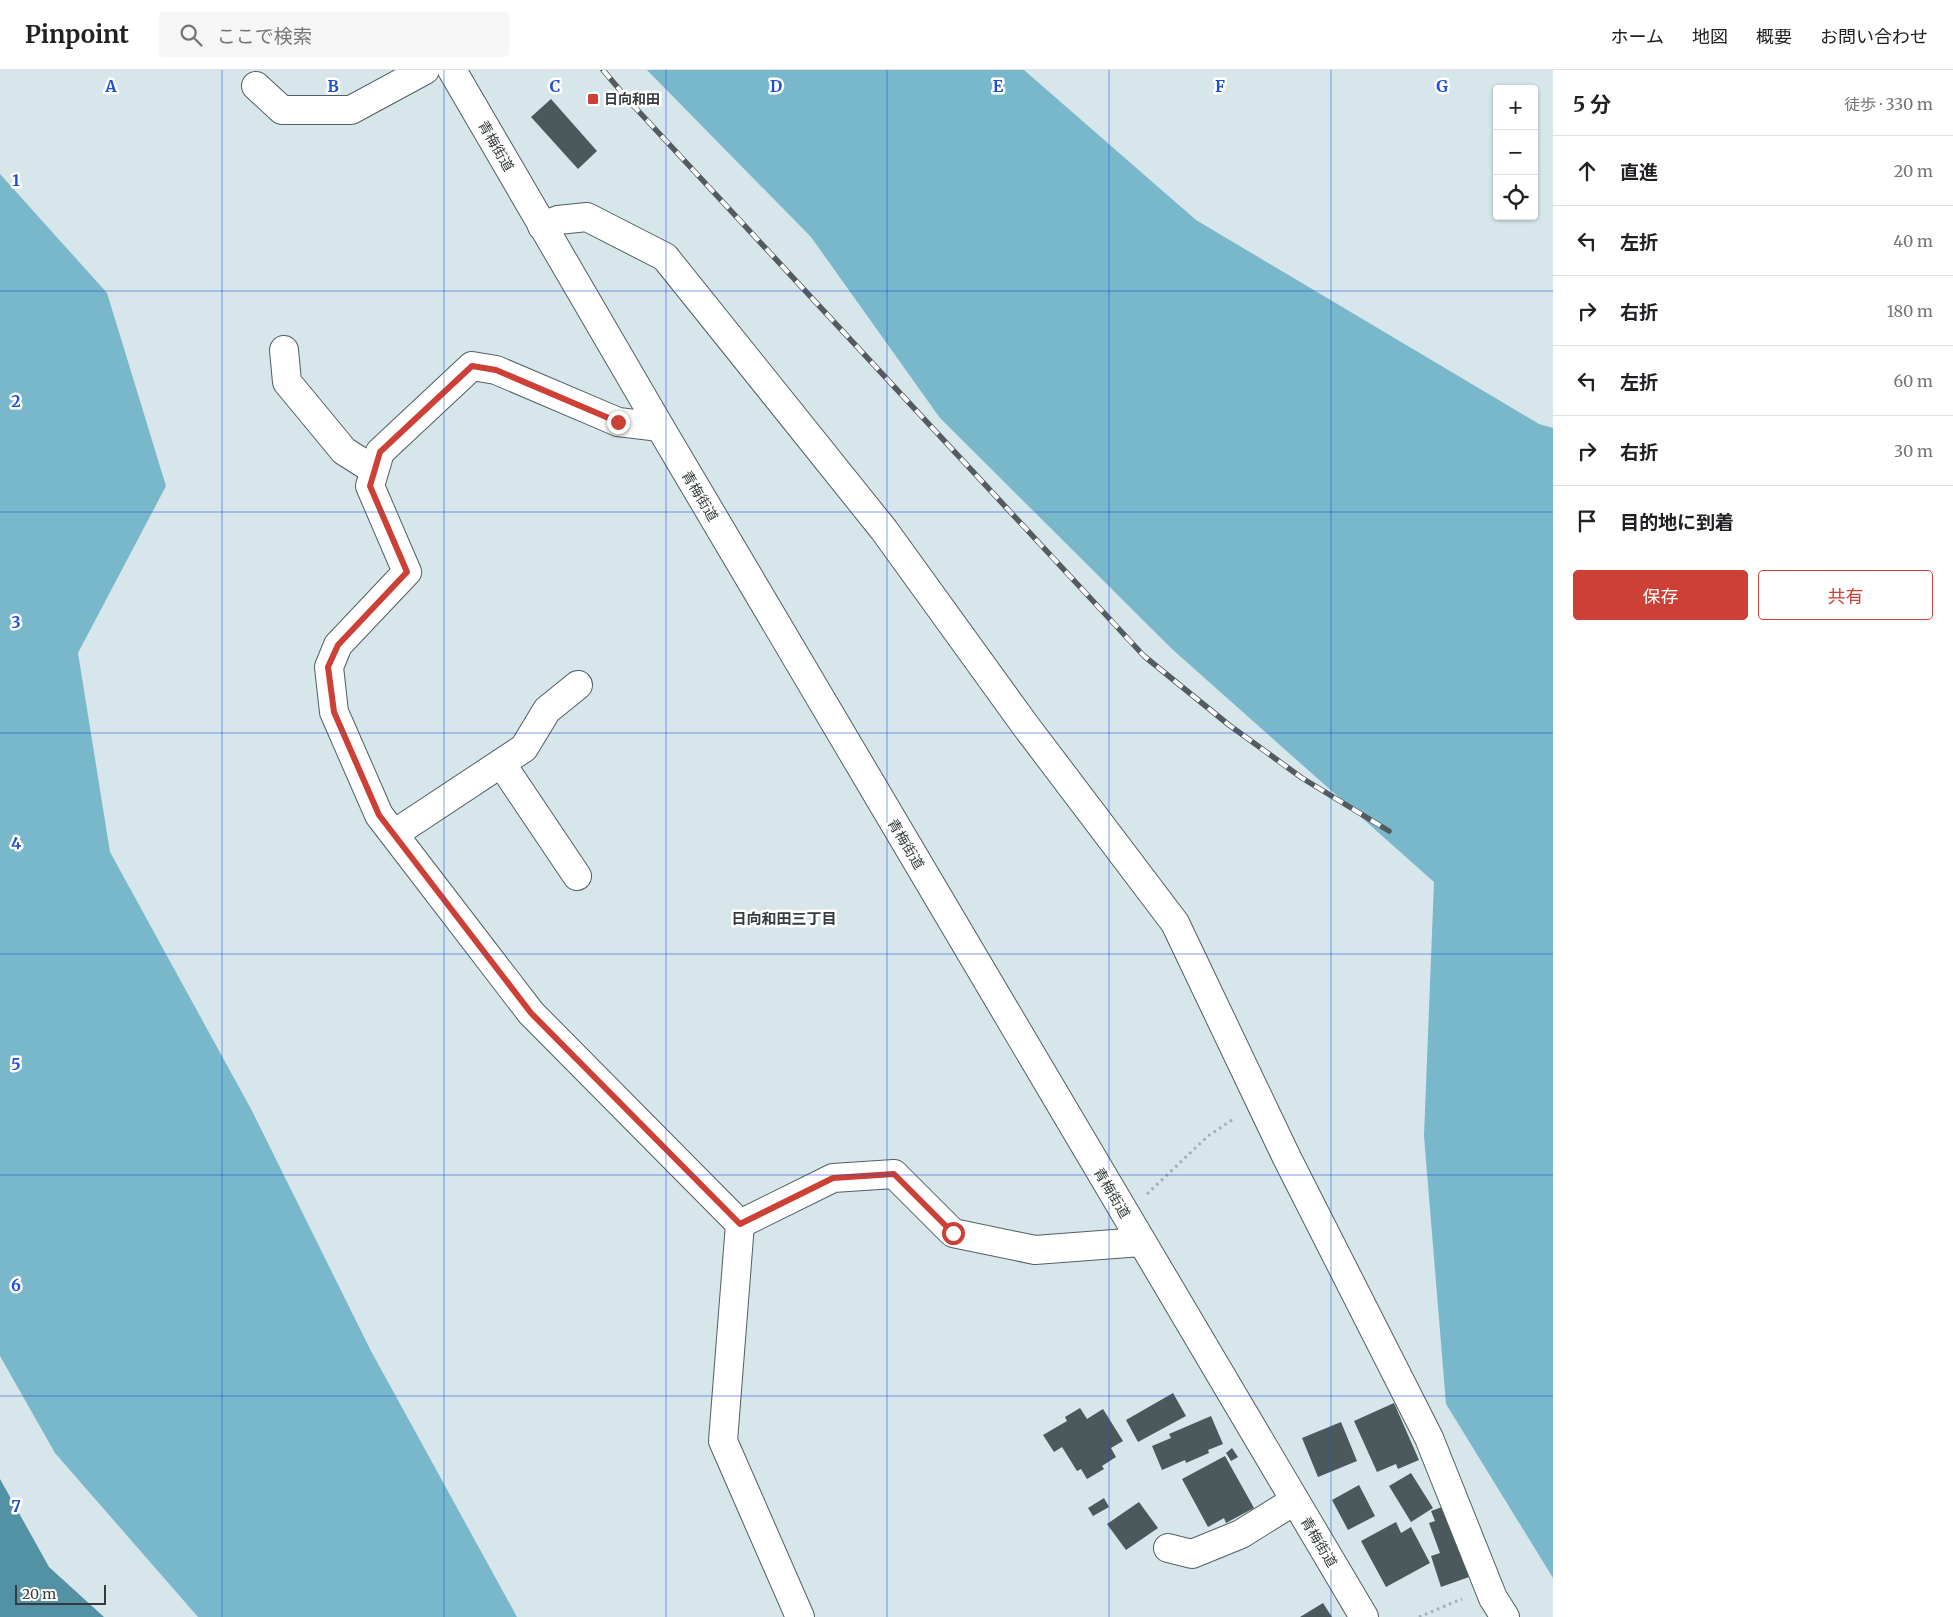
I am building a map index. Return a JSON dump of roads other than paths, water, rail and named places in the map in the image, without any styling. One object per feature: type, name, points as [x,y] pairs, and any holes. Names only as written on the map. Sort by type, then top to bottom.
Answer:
[{"type":"main road","points":[[256,86],[282,110],[351,110],[424,70]]},
{"type":"main road","name":"青梅街道","points":[[452,70],[660,427],[1364,1617]]},
{"type":"main road","points":[[542,226],[558,220],[587,217],[665,257],[884,530],[1025,725],[1174,923],[1260,1101],[1429,1438],[1493,1598],[1505,1617]]},
{"type":"main road","points":[[284,350],[287,382],[344,451],[374,470]]},
{"type":"main road","points":[[660,427],[618,422],[496,370],[472,366],[380,452],[370,486],[407,572],[338,645],[328,667],[334,712],[379,815],[531,1013],[740,1224],[723,1441],[800,1617]]},
{"type":"main road","points":[[394,834],[524,748],[547,710],[578,685]]},
{"type":"main road","points":[[501,763],[577,876]]},
{"type":"main road","points":[[740,1224],[833,1178],[894,1174],[953,1233],[1035,1250],[1141,1242]]},
{"type":"main road","points":[[1168,1548],[1192,1554],[1241,1534],[1294,1501]]},
{"type":"railway","points":[[603,70],[630,102],[1144,656],[1229,725],[1302,778],[1389,831]]},
{"type":"place","name":"日向和田","points":[[593,99]]},
{"type":"district","name":"日向和田三丁目","points":[[784,918]]}]
